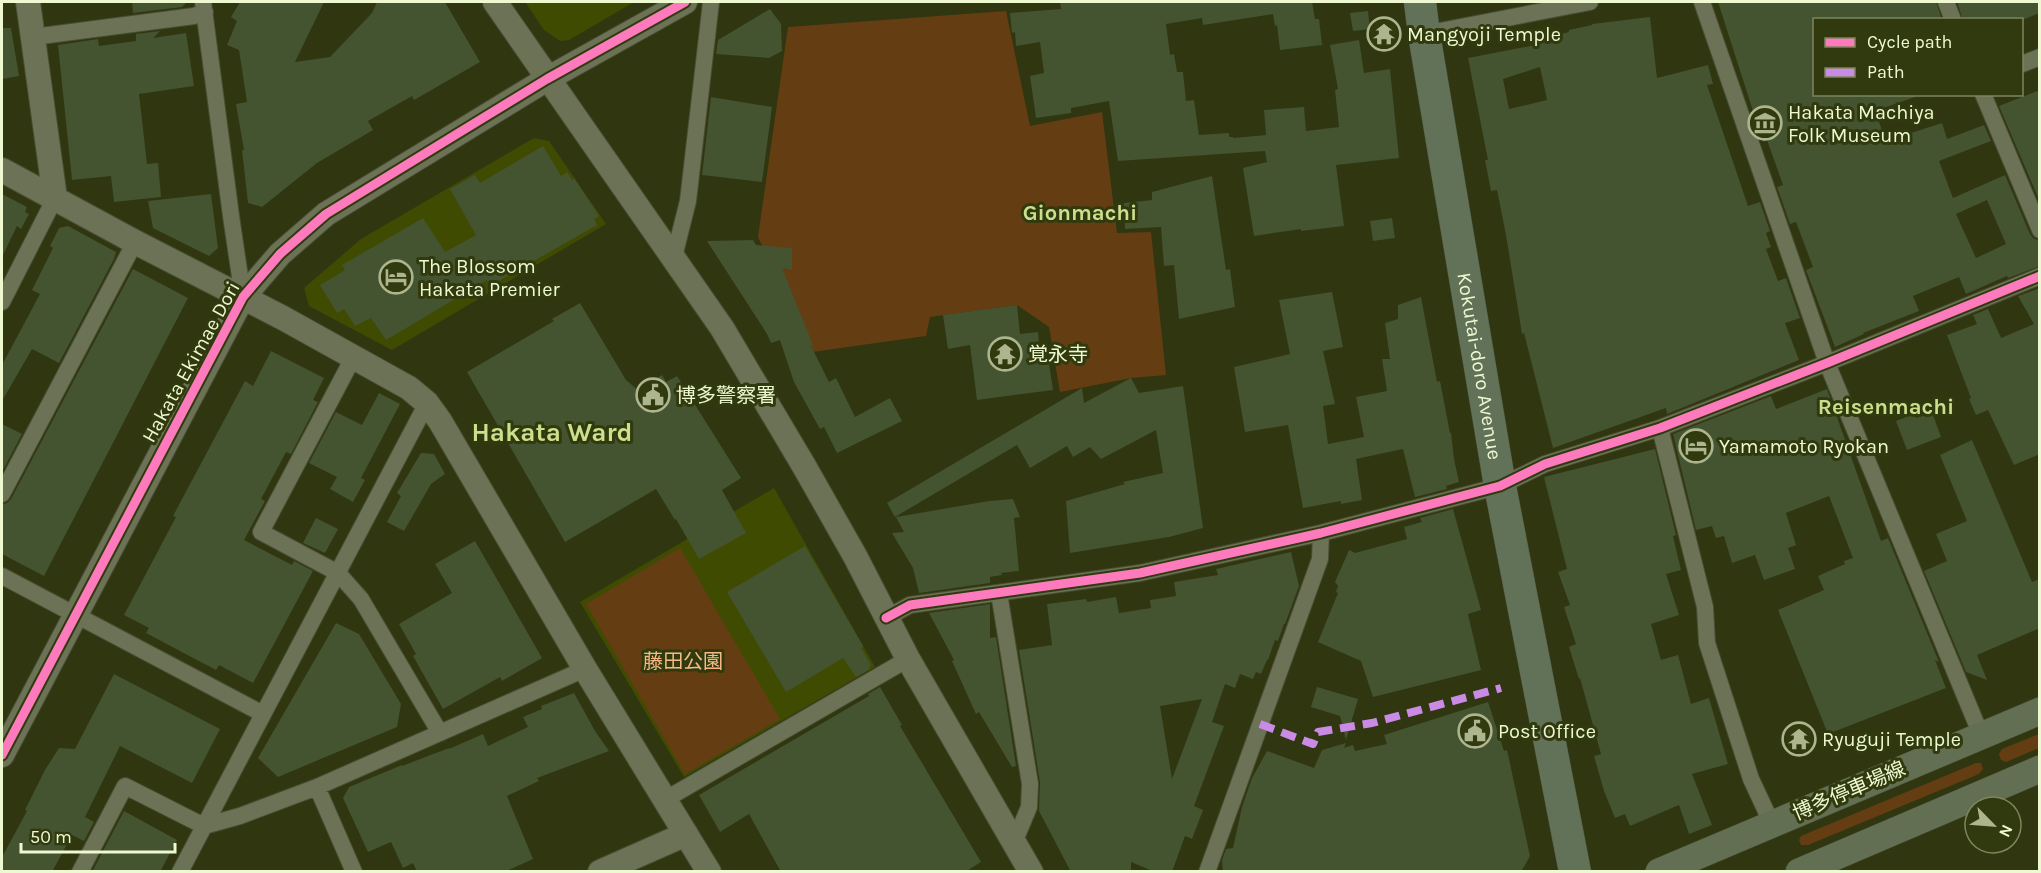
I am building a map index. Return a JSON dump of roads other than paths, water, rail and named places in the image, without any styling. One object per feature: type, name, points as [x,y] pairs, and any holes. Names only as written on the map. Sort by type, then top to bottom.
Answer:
[{"type":"highway","name":"Kokutai-doro Avenue","points":[[1420,2],[1500,486],[1575,872]]},
{"type":"main road","name":"博多停車場線","points":[[1659,872],[2040,711]]},
{"type":"main road","points":[[1799,872],[2040,769]]},
{"type":"street","points":[[2,302],[55,198],[28,2]]},
{"type":"street","points":[[495,2],[722,328],[804,466],[855,556],[908,659],[1031,872]]},
{"type":"street","name":"Hakata Ekimae Dori","points":[[2,756],[243,297],[280,254],[326,213],[547,79],[685,2]]},
{"type":"street","points":[[674,256],[688,201],[711,2]]},
{"type":"street","points":[[1424,34],[1590,2]]},
{"type":"street","points":[[1702,2],[1827,363],[1981,735]]},
{"type":"street","points":[[1946,2],[1952,18]]},
{"type":"street","points":[[33,37],[182,17],[204,7],[243,297]]},
{"type":"street","points":[[2023,64],[2040,57]]},
{"type":"street","points":[[1984,96],[2040,230]]},
{"type":"street","points":[[2,170],[283,318],[409,388],[427,403],[440,421],[585,669],[709,872]]},
{"type":"street","points":[[2,494],[135,242]]},
{"type":"street","points":[[886,618],[910,605],[1140,573],[1321,533],[1500,486],[1545,464],[1660,428],[2040,276]]},
{"type":"street","points":[[353,358],[261,532],[338,573],[361,599],[440,733]]},
{"type":"street","points":[[180,872],[427,403]]},
{"type":"street","points":[[1660,428],[1705,607],[1707,643],[1751,779],[1772,824]]},
{"type":"street","points":[[1207,872],[1320,559],[1321,533]]},
{"type":"street","points":[[2,576],[263,714]]},
{"type":"street","points":[[999,593],[1030,784],[1029,807],[1014,843]]},
{"type":"street","points":[[666,799],[908,659]]},
{"type":"street","points":[[80,872],[125,786],[204,826],[240,816],[317,787],[585,669]]},
{"type":"street","points":[[317,787],[354,872]]},
{"type":"street","points":[[600,872],[686,834]]},
{"type":"place","name":"Mangyoji Temple","points":[[1384,34]]},
{"type":"place","name":"Hakata Machiya Folk Museum","points":[[1765,123]]},
{"type":"place","name":"The Blossom Hakata Premier","points":[[396,277]]},
{"type":"place","name":"覚永寺","points":[[1005,354]]},
{"type":"place","name":"博多警察署","points":[[653,395]]},
{"type":"place","name":"Yamamoto Ryokan","points":[[1696,446]]},
{"type":"place","name":"Post Office","points":[[1475,731]]},
{"type":"place","name":"Ryuguji Temple","points":[[1799,739]]},
{"type":"district","name":"Gionmachi","points":[[1080,213]]},
{"type":"district","name":"Reisenmachi","points":[[1886,407]]},
{"type":"district","name":"Hakata Ward","points":[[552,432]]},
{"type":"park label","name":"藤田公園","points":[[683,661]]}]
